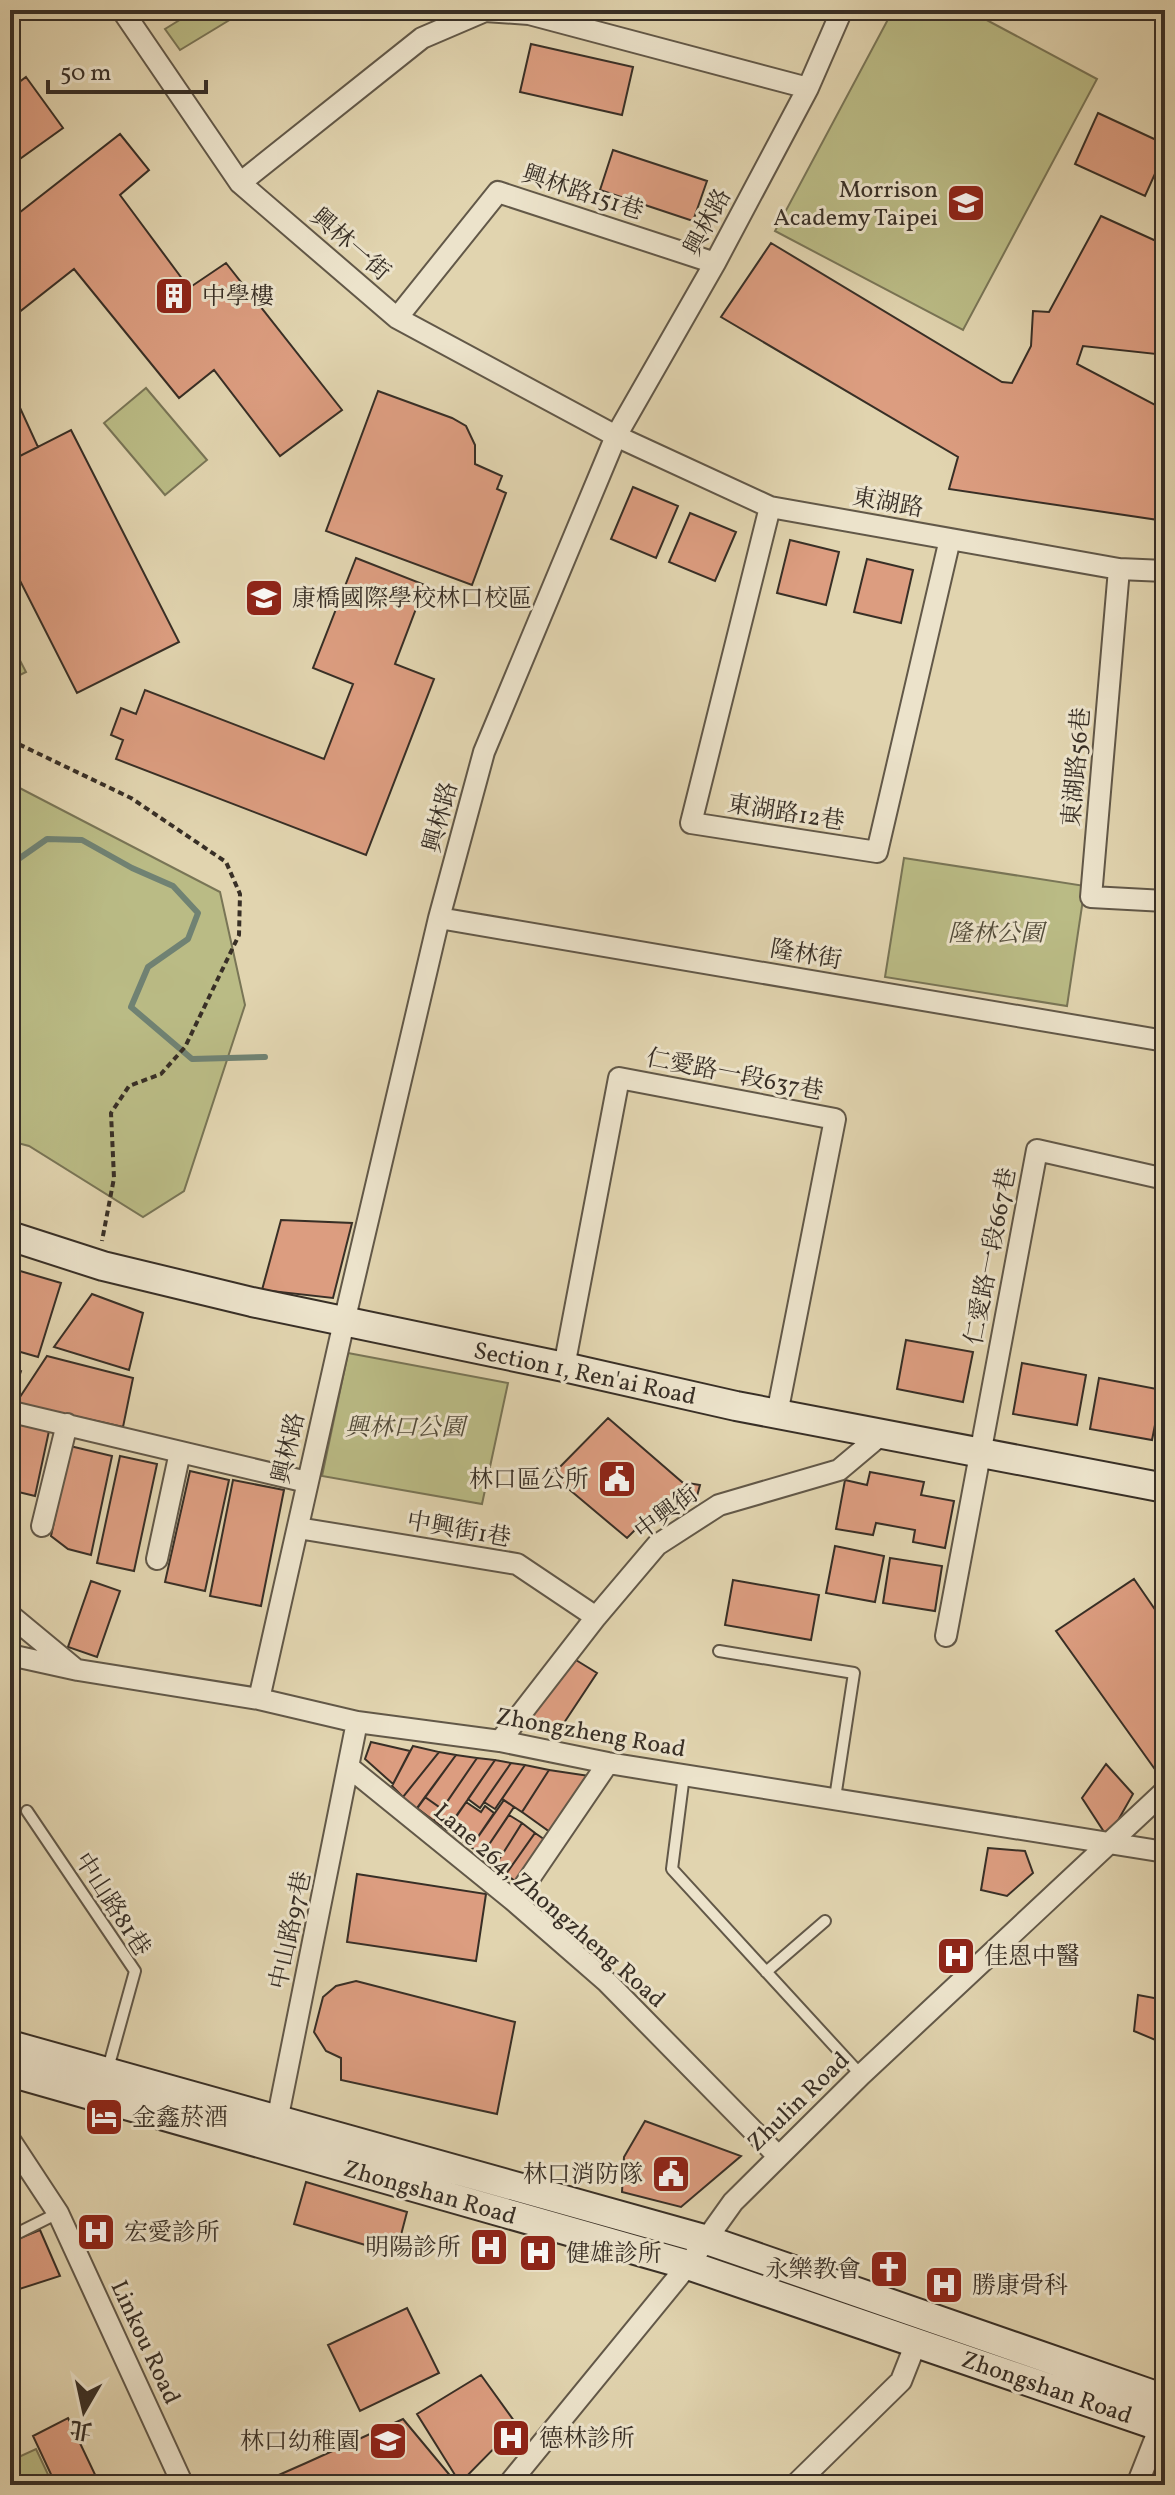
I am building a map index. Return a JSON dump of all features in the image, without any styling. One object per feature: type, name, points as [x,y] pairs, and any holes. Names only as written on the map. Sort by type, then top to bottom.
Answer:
[{"type":"main road","name":"Section 1, Ren'ai Road","points":[[10,1236],[97,1264],[252,1302],[777,1414],[1165,1488]]},
{"type":"main road","name":"Zhongshan Road","points":[[10,2045],[107,2072],[275,2134],[688,2265],[916,2343],[1164,2417]]},
{"type":"main road","name":"Zhongshan Road","points":[[10,2072],[707,2240],[1164,2417]]},
{"type":"street","name":"興林一街","points":[[122,10],[240,183],[397,318],[616,436]]},
{"type":"street","name":"興林路","points":[[259,1699],[439,918],[484,752],[616,436],[715,263],[808,88],[842,10]]},
{"type":"street","points":[[240,183],[422,38],[485,11],[529,14],[808,88]]},
{"type":"street","name":"興林路151巷","points":[[397,318],[498,192],[715,263]]},
{"type":"street","name":"東湖路","points":[[616,436],[770,507],[1119,569],[1165,571]]},
{"type":"street","name":"東湖路12巷","points":[[770,507],[691,823],[877,852],[950,539]]},
{"type":"street","name":"東湖路56巷","points":[[1119,569],[1091,897],[1165,901]]},
{"type":"street","name":"隆林街","points":[[439,918],[1165,1041]]},
{"type":"street","name":"仁愛路一段637巷","points":[[564,1367],[619,1078],[835,1119],[777,1414]]},
{"type":"street","name":"仁愛路一段667巷","points":[[979,1453],[1037,1150],[1165,1179]]},
{"type":"street","points":[[12,1412],[307,1482]]},
{"type":"street","points":[[42,1526],[67,1424]]},
{"type":"street","name":"中興街","points":[[500,1741],[596,1617],[657,1545],[719,1505],[839,1470],[883,1433]]},
{"type":"street","points":[[157,1559],[180,1452]]},
{"type":"street","points":[[946,1636],[979,1453]]},
{"type":"street","name":"中興街1巷","points":[[298,1528],[517,1564],[596,1617]]},
{"type":"street","points":[[10,1615],[78,1670]]},
{"type":"street","name":"Zhongzheng Road","points":[[10,1655],[78,1670],[259,1699],[357,1722],[500,1741],[608,1763],[1165,1852]]},
{"type":"street","name":"中山路97巷","points":[[275,2134],[357,1722]]},
{"type":"street","points":[[514,1901],[608,1763]]},
{"type":"street","name":"Lane 264, Zhongzheng Road","points":[[350,1768],[514,1901],[607,1982],[778,2156]]},
{"type":"street","name":"Zhulin Road","points":[[508,2485],[688,2265],[733,2202],[861,2075],[1165,1791]]},
{"type":"street","name":"Linkou Road","points":[[10,2140],[58,2213],[183,2485]]},
{"type":"street","points":[[795,2485],[901,2381],[916,2343]]},
{"type":"street","points":[[1137,2485],[1164,2417]]},
{"type":"lane","points":[[10,20],[24,10]]},
{"type":"lane","points":[[719,1651],[854,1673],[835,1798]]},
{"type":"lane","points":[[684,1775],[672,1869],[861,2075]]},
{"type":"lane","name":"中山路81巷","points":[[27,1811],[135,1971],[107,2072]]},
{"type":"lane","points":[[766,1972],[825,1921]]},
{"type":"lane","points":[[10,2237],[58,2213]]},
{"type":"path","points":[[10,740],[131,798],[226,862],[240,894],[239,935],[185,1047],[161,1074],[129,1086],[111,1113],[114,1178],[97,1264]]},
{"type":"green space","points":[[196,10],[246,10],[180,50],[165,29]]},
{"type":"green space","points":[[893,10],[968,10],[1097,79],[963,330],[775,231]]},
{"type":"green space","points":[[146,388],[207,460],[165,495],[104,423]]},
{"type":"green space","points":[[10,641],[26,672],[10,680]]},
{"type":"green space","points":[[10,783],[220,892],[245,1005],[184,1191],[143,1217],[29,1146],[10,1141]]},
{"type":"green space","name":"隆林公園","points":[[904,858],[1085,886],[1067,1006],[885,977]]},
{"type":"green space","name":"興林口公園","points":[[348,1353],[508,1383],[482,1504],[322,1476]]},
{"type":"green space","points":[[36,2449],[53,2485],[10,2485],[10,2461]]},
{"type":"building","points":[[531,44],[633,67],[622,115],[520,92]]},
{"type":"building","points":[[26,77],[63,128],[10,166],[10,89]]},
{"type":"building","points":[[1098,113],[1165,144],[1165,170],[1158,167],[1145,196],[1075,164]]},
{"type":"building","name":"中學樓","points":[[120,134],[149,170],[120,195],[189,288],[226,263],[342,410],[280,456],[214,370],[179,398],[74,269],[18,313],[10,303],[10,220]]},
{"type":"building","points":[[613,150],[707,181],[693,221],[600,190]]},
{"type":"building","points":[[1101,216],[1165,245],[1165,355],[1083,346],[1077,364],[1165,410],[1165,521],[949,489],[958,457],[721,317],[771,243],[1002,382],[1012,383],[1031,346],[1033,311],[1049,312]]},
{"type":"building","points":[[10,386],[38,447],[10,461]]},
{"type":"building","points":[[378,391],[466,426],[475,445],[475,464],[502,476],[497,489],[506,493],[472,585],[326,531]]},
{"type":"building","points":[[71,430],[179,642],[77,693],[10,561],[10,461]]},
{"type":"building","points":[[633,487],[678,506],[656,558],[611,539]]},
{"type":"building","points":[[690,513],[736,532],[715,581],[669,562]]},
{"type":"building","points":[[790,540],[839,552],[826,605],[777,593]]},
{"type":"building","points":[[356,558],[425,585],[395,664],[434,679],[366,855],[116,759],[123,740],[111,735],[121,708],[136,714],[145,690],[324,759],[353,684],[313,668]]},
{"type":"building","points":[[867,559],[913,570],[901,623],[854,612]]},
{"type":"building","points":[[281,1220],[352,1223],[333,1298],[262,1290]]},
{"type":"building","points":[[10,1268],[61,1283],[38,1357],[10,1349]]},
{"type":"building","points":[[92,1294],[143,1313],[129,1370],[54,1347]]},
{"type":"building","points":[[906,1340],[973,1352],[963,1402],[897,1389]]},
{"type":"building","points":[[47,1356],[133,1378],[123,1427],[16,1403]]},
{"type":"building","points":[[1022,1363],[1086,1375],[1077,1425],[1013,1414]]},
{"type":"building","points":[[10,1367],[21,1371],[10,1404]]},
{"type":"building","points":[[1099,1378],[1162,1390],[1152,1440],[1090,1429]]},
{"type":"building","name":"林口區公所","points":[[608,1418],[682,1482],[700,1485],[697,1496],[669,1507],[663,1502],[627,1538],[552,1475]]},
{"type":"building","points":[[10,1421],[49,1431],[35,1496],[10,1490]]},
{"type":"building","points":[[70,1446],[112,1456],[91,1555],[68,1549],[51,1536]]},
{"type":"building","points":[[120,1456],[157,1464],[134,1571],[97,1563]]},
{"type":"building","points":[[190,1471],[229,1480],[205,1591],[165,1582]]},
{"type":"building","points":[[870,1472],[924,1482],[921,1495],[954,1501],[945,1548],[913,1542],[915,1530],[876,1523],[873,1535],[836,1529],[845,1480],[867,1485]]},
{"type":"building","points":[[233,1480],[284,1490],[261,1606],[210,1596]]},
{"type":"building","points":[[835,1546],[884,1556],[875,1602],[826,1593]]},
{"type":"building","points":[[890,1558],[942,1566],[935,1611],[883,1603]]},
{"type":"building","points":[[1134,1579],[1165,1624],[1165,1771],[1159,1775],[1056,1631]]},
{"type":"building","points":[[733,1580],[819,1595],[811,1640],[725,1625]]},
{"type":"building","points":[[91,1581],[120,1591],[97,1657],[68,1647]]},
{"type":"building","points":[[571,1657],[597,1673],[554,1738],[529,1722]]},
{"type":"building","points":[[371,1742],[410,1751],[393,1784],[365,1759]]},
{"type":"building","points":[[413,1746],[439,1752],[403,1797],[392,1786]]},
{"type":"building","points":[[439,1752],[456,1755],[416,1810],[403,1797]]},
{"type":"building","points":[[456,1755],[477,1758],[442,1809],[425,1797]]},
{"type":"building","points":[[477,1758],[495,1760],[447,1830],[434,1821]]},
{"type":"building","points":[[495,1760],[511,1763],[480,1808],[468,1799]]},
{"type":"building","points":[[511,1763],[525,1765],[495,1809],[484,1802]]},
{"type":"building","points":[[1106,1764],[1133,1794],[1108,1838],[1082,1798]]},
{"type":"building","points":[[525,1765],[549,1770],[522,1812],[502,1799]]},
{"type":"building","points":[[549,1770],[596,1777],[557,1837],[522,1812]]},
{"type":"building","points":[[425,1797],[442,1809],[434,1821],[417,1808]]},
{"type":"building","points":[[504,1800],[514,1807],[482,1855],[471,1847]]},
{"type":"building","points":[[466,1802],[481,1812],[485,1806],[494,1813],[471,1847],[454,1835],[462,1824],[454,1819]]},
{"type":"building","points":[[509,1815],[522,1823],[495,1866],[482,1855]]},
{"type":"building","points":[[522,1823],[535,1833],[506,1874],[495,1866]]},
{"type":"building","points":[[535,1833],[551,1844],[522,1887],[506,1874]]},
{"type":"building","points":[[988,1848],[1025,1851],[1033,1873],[1007,1896],[981,1890]]},
{"type":"building","points":[[357,1874],[486,1894],[476,1961],[347,1942]]},
{"type":"building","points":[[356,1981],[515,2022],[497,2114],[341,2080],[341,2058],[326,2051],[314,2032],[323,1997],[336,1986]]},
{"type":"building","points":[[1138,1995],[1165,2000],[1165,2044],[1134,2031]]},
{"type":"building","name":"林口消防隊","points":[[645,2121],[741,2156],[681,2207],[622,2192],[624,2157]]},
{"type":"building","points":[[306,2182],[407,2212],[396,2254],[294,2224]]},
{"type":"building","points":[[40,2230],[60,2276],[10,2292],[10,2242]]},
{"type":"building","points":[[407,2308],[439,2373],[360,2411],[328,2345]]},
{"type":"building","points":[[481,2375],[517,2425],[460,2483],[417,2414]]},
{"type":"building","points":[[68,2418],[100,2485],[56,2485],[33,2436]]},
{"type":"building","name":"林口幼稚園","points":[[403,2419],[458,2485],[256,2485],[306,2463]]},
{"type":"waterway","points":[[10,865],[47,839],[82,840],[132,868],[173,886],[198,913],[188,939],[148,967],[131,1007],[192,1059],[265,1057]]},
{"type":"place","name":"Morrison Academy Taipei","points":[[966,203]]},
{"type":"place","name":"中學樓","points":[[174,296]]},
{"type":"place","name":"康橋國際學校林口校區","points":[[264,598]]},
{"type":"place","name":"林口區公所","points":[[617,1479]]},
{"type":"place","name":"佳恩中醫","points":[[956,1956]]},
{"type":"place","name":"金鑫菸酒","points":[[104,2117]]},
{"type":"place","name":"林口消防隊","points":[[671,2174]]},
{"type":"place","name":"宏愛診所","points":[[96,2232]]},
{"type":"place","name":"明陽診所","points":[[489,2247]]},
{"type":"place","name":"健雄診所","points":[[538,2253]]},
{"type":"place","name":"永樂教會","points":[[889,2269]]},
{"type":"place","name":"勝康骨科","points":[[944,2285]]},
{"type":"place","name":"德林診所","points":[[511,2438]]},
{"type":"place","name":"林口幼稚園","points":[[388,2441]]}]
